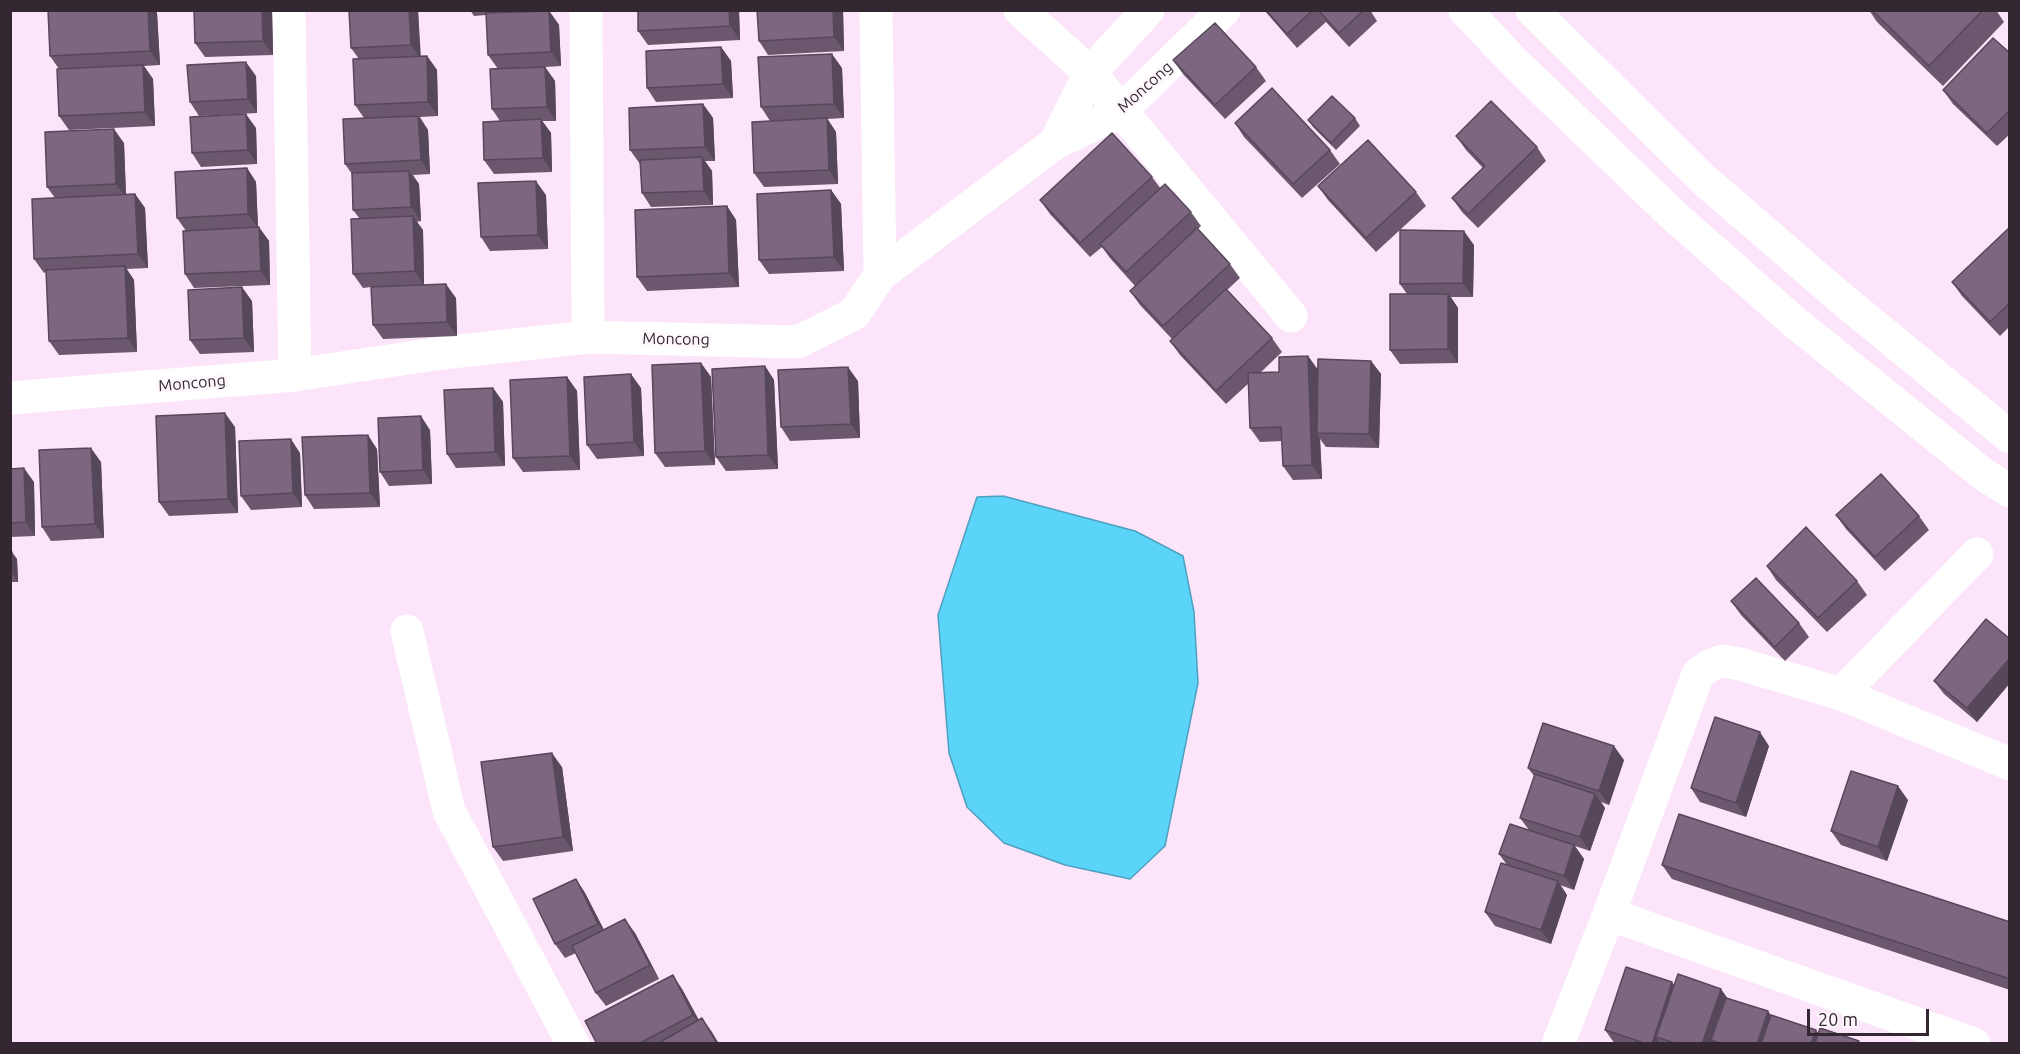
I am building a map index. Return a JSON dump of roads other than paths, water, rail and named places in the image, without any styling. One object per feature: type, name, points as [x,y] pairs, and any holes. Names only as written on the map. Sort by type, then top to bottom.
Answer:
[{"type":"street","points":[[289,10],[295,375]]},
{"type":"street","points":[[586,10],[588,337]]},
{"type":"street","points":[[876,10],[880,275]]},
{"type":"street","points":[[1020,10],[1090,73],[1291,316]]},
{"type":"street","points":[[1055,143],[1090,73],[1148,10]]},
{"type":"street","name":"Moncong","points":[[10,398],[295,375],[442,353],[588,337],[798,342],[854,314],[880,275],[1055,143],[1120,112],[1224,10]]},
{"type":"street","points":[[1465,10],[1514,62],[1672,214],[1784,312],[1983,474],[2010,491]]},
{"type":"street","points":[[1532,10],[1704,180],[1842,299],[2010,438]]},
{"type":"street","points":[[1841,694],[1977,554]]},
{"type":"street","points":[[407,631],[449,811],[573,1044]]},
{"type":"street","points":[[1558,1044],[1698,674],[1724,661],[1841,694],[2010,764]]},
{"type":"street","points":[[1609,914],[1974,1044]]},
{"type":"water","points":[[1003,496],[1135,531],[1183,556],[1194,612],[1198,683],[1165,846],[1130,879],[1065,865],[1004,843],[967,807],[949,753],[938,615],[977,497]]}]
